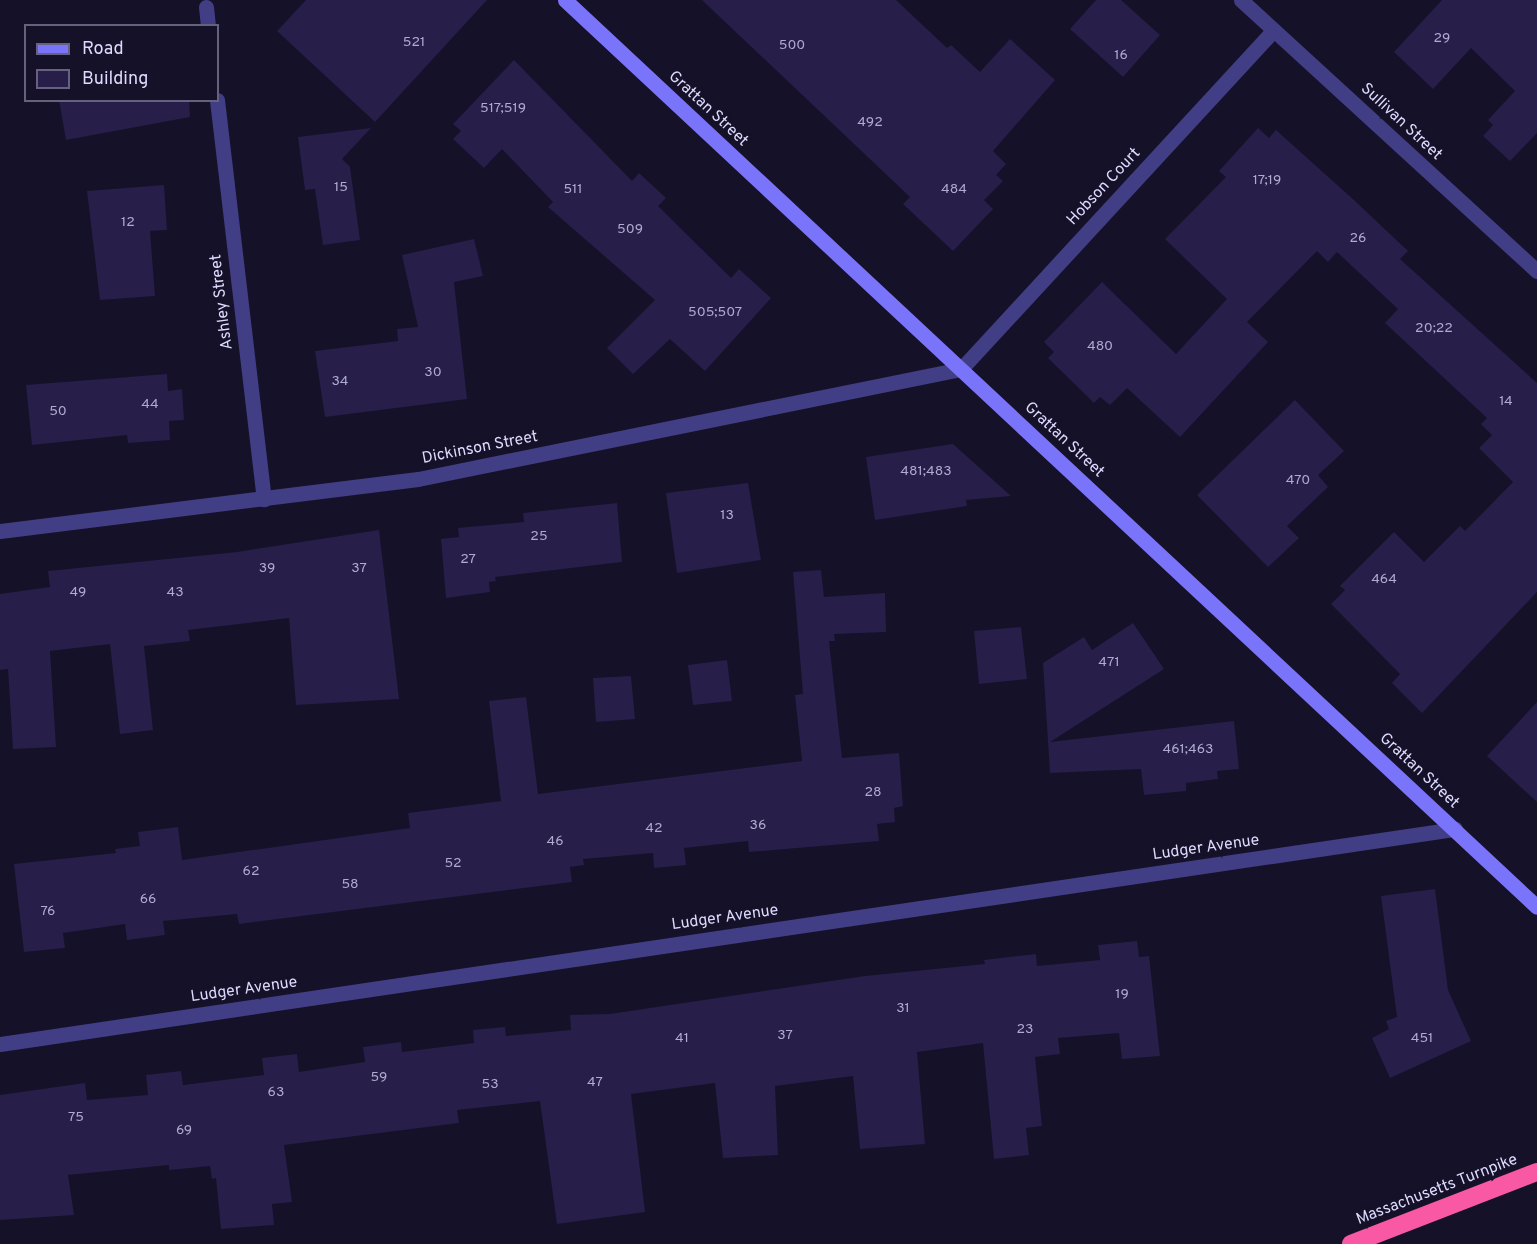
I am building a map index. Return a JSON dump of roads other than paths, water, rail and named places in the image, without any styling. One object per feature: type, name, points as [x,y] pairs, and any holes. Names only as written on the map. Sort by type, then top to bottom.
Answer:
[{"type":"highway","name":"Massachusetts Turnpike","points":[[1351,1244],[1537,1173]]},
{"type":"main road","name":"Grattan Street","points":[[565,0],[1537,907]]},
{"type":"street","name":"Sullivan Street","points":[[1241,0],[1537,271]]},
{"type":"street","points":[[206,7],[208,24]]},
{"type":"street","name":"Hobson Court","points":[[961,369],[1274,30]]},
{"type":"street","name":"Ashley Street","points":[[217,102],[264,499]]},
{"type":"street","name":"Dickinson Street","points":[[0,531],[418,479],[961,369]]},
{"type":"street","name":"Ludger Avenue","points":[[0,1044],[1455,829]]}]
